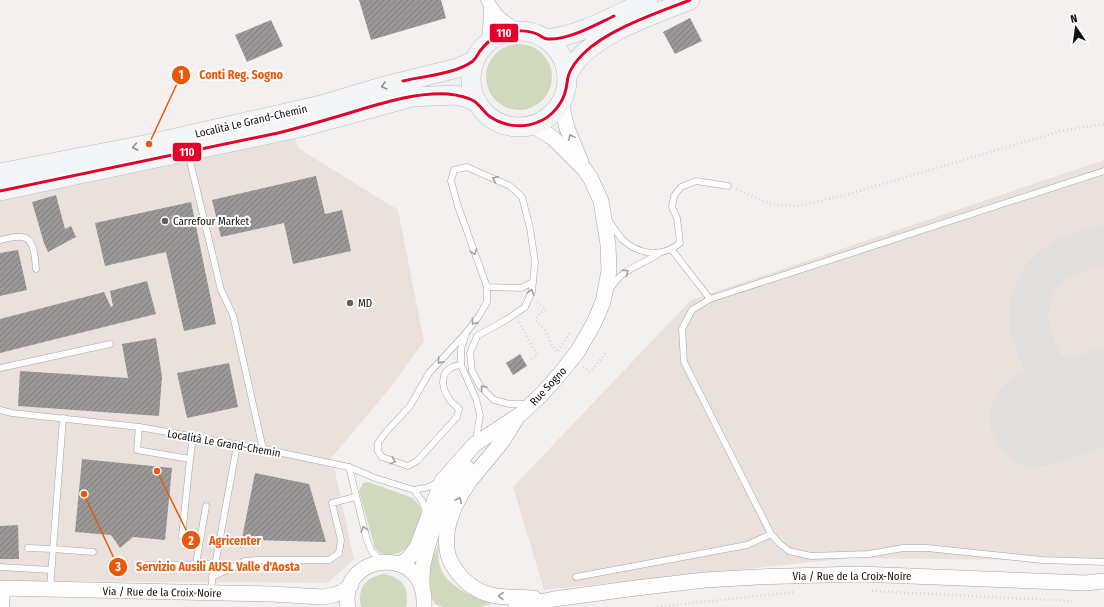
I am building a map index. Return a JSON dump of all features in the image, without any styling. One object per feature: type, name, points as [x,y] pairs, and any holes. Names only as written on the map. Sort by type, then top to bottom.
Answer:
[{"type":"main road","points":[[546,39],[557,38],[570,34],[648,0]]},
{"type":"main road","name":"Località Le Grand-Chemin","points":[[567,76],[575,63],[586,51],[598,42],[625,28],[690,0]]},
{"type":"main road","name":"Località Le Grand-Chemin","points":[[517,31],[538,34],[546,39],[556,48],[564,63],[567,76],[565,92],[561,102],[550,115],[532,125],[509,125],[491,118],[478,103],[471,84],[471,76],[478,53],[487,43],[503,34],[517,31]]},
{"type":"main road","name":"Località Le Grand-Chemin","points":[[0,173],[149,144],[321,105],[381,87],[458,68],[475,60]]},
{"type":"main road","name":"Località Le Grand-Chemin","points":[[0,191],[302,127],[412,97],[455,95],[468,98],[478,103]]},
{"type":"street","points":[[488,2],[497,15],[517,31]]},
{"type":"street","points":[[487,43],[489,31],[488,2]]},
{"type":"street","name":"Rue Sogno","points":[[399,564],[408,559],[417,547],[442,481],[475,444],[526,409],[542,394],[578,351],[594,323],[603,302],[609,271],[608,244],[604,214],[597,191],[584,170],[567,128],[561,102]]},
{"type":"street","name":"Rue Sogno","points":[[532,125],[553,138],[584,170]]},
{"type":"street","points":[[426,599],[423,565],[430,540],[448,496],[472,462],[511,427],[526,409]]},
{"type":"street","points":[[511,427],[502,442],[468,482],[458,500],[449,520],[446,536],[446,552],[451,564],[461,579],[473,588],[492,596],[550,603]]},
{"type":"street","points":[[348,607],[350,585],[360,571],[383,562],[399,564],[413,572],[426,599]]},
{"type":"street","name":"Via / Rue de la Croix-Noire","points":[[516,607],[550,603],[601,593],[705,580],[757,577],[859,574],[1071,583],[1104,582]]},
{"type":"street","name":"Via / Rue de la Croix-Noire","points":[[2,588],[270,594],[323,597],[342,592],[350,585]]},
{"type":"street","points":[[2,588],[3,607]]},
{"type":"street","name":"Via / Rue de la Croix-Noire","points":[[323,597],[344,607]]},
{"type":"lane","points":[[188,152],[221,290],[234,315],[263,450]]},
{"type":"lane","points":[[461,365],[454,365],[450,368],[444,374],[442,383],[450,400],[459,409],[457,417],[417,461],[408,466],[382,457],[378,451],[378,443],[382,437],[410,406],[429,373],[466,333],[479,316],[487,302],[488,287],[458,206],[451,181],[454,170],[467,167],[510,186],[522,197],[530,228],[535,262],[532,291],[525,307],[477,336],[470,353],[472,371],[480,386],[494,400],[526,409]]},
{"type":"lane","points":[[1104,171],[710,299],[692,310],[682,329],[684,362],[771,534],[789,551],[811,556],[869,554],[903,548],[927,548],[1042,560],[1104,562]]},
{"type":"lane","points":[[604,214],[621,238],[629,245],[639,251],[659,253],[672,250],[680,243],[677,218],[672,207],[674,196],[681,187],[696,181],[728,186]]},
{"type":"lane","points":[[0,240],[22,237],[28,239],[32,247],[36,269]]},
{"type":"lane","points":[[672,250],[710,299]]},
{"type":"lane","points":[[603,302],[617,278],[630,268],[654,257],[659,253]]},
{"type":"lane","points":[[488,287],[521,288],[533,282]]},
{"type":"lane","points":[[466,333],[461,349],[461,365],[476,399],[480,415],[475,444]]},
{"type":"lane","points":[[0,368],[110,344]]},
{"type":"lane","name":"Località Le Grand-Chemin","points":[[0,410],[12,413],[139,428],[263,450],[349,467],[382,480],[414,490]]},
{"type":"lane","points":[[50,589],[63,418]]},
{"type":"lane","points":[[139,428],[137,450],[190,459]]},
{"type":"lane","points":[[182,536],[193,437]]},
{"type":"lane","points":[[210,593],[237,445]]},
{"type":"lane","points":[[349,467],[355,497],[367,540],[372,552],[383,562]]},
{"type":"lane","points":[[428,516],[422,501],[414,490],[429,487],[442,481]]},
{"type":"lane","points":[[212,577],[245,561],[328,560],[339,553],[341,540],[332,503],[355,497]]},
{"type":"lane","points":[[196,564],[206,506]]},
{"type":"lane","points":[[576,577],[746,545],[771,534]]},
{"type":"lane","points":[[28,548],[53,548],[93,552]]},
{"type":"lane","points":[[147,565],[215,564]]},
{"type":"lane","points":[[0,567],[51,570]]},
{"type":"path","points":[[728,186],[763,201],[777,205],[798,206],[846,195],[1061,131],[1104,124]]},
{"type":"path","points":[[530,296],[546,309],[537,316],[536,321],[545,330],[554,349],[591,372],[607,352]]},
{"type":"path","points":[[515,314],[537,355],[531,360]]},
{"type":"path","points":[[558,351],[571,331]]},
{"type":"path","points":[[865,590],[1072,601]]},
{"type":"path","points":[[657,607],[795,592]]},
{"type":"shaded area","points":[[294,136],[298,148],[398,210],[424,341],[391,387],[332,457],[354,560],[327,583],[0,581],[0,197]]},
{"type":"shaded area","points":[[1104,160],[1104,561],[852,558],[544,590],[513,487],[691,300]]},
{"type":"green space","points":[[519,44],[532,47],[542,54],[549,64],[552,77],[549,90],[542,100],[532,107],[519,110],[506,107],[496,100],[489,90],[486,77],[489,64],[496,54],[506,47]]},
{"type":"green space","points":[[368,482],[413,498],[421,508],[422,517],[410,546],[399,553],[389,555],[380,553],[375,548],[359,491],[363,483]]},
{"type":"green space","points":[[439,544],[439,563],[443,574],[448,580],[468,594],[491,604],[480,607],[443,607],[435,604],[428,591],[427,576],[431,560]]},
{"type":"green space","points":[[383,574],[395,578],[403,584],[407,594],[406,607],[361,607],[361,589],[371,578]]},
{"type":"building","points":[[359,0],[441,0],[446,18],[371,40]]},
{"type":"building","points":[[690,18],[702,41],[675,54],[663,32]]},
{"type":"building","points":[[271,20],[283,46],[247,62],[235,35]]},
{"type":"building","points":[[316,176],[325,214],[342,210],[351,251],[293,264],[284,223],[221,237],[212,200]]},
{"type":"building","points":[[56,195],[65,229],[71,226],[76,237],[48,252],[32,202]]},
{"type":"building","points":[[191,202],[216,324],[184,331],[166,252],[105,266],[95,223]]},
{"type":"building","points":[[18,250],[27,290],[0,296],[0,253]]},
{"type":"building","points":[[147,281],[156,314],[0,353],[0,319],[104,292],[111,307],[113,306],[110,291]]},
{"type":"building","points":[[156,338],[162,377],[159,416],[18,406],[20,371],[128,378],[122,344]]},
{"type":"building","points":[[520,354],[527,366],[513,375],[506,363]]},
{"type":"building","points":[[229,363],[238,407],[187,418],[177,373]]},
{"type":"building","points":[[82,459],[172,468],[165,540],[133,537],[120,548],[111,535],[75,532]]},
{"type":"building","points":[[255,473],[309,484],[326,542],[253,540],[240,548]]},
{"type":"building","points":[[18,525],[19,559],[0,559],[0,526]]},
{"type":"taxiway","points":[[1104,244],[1065,258],[1051,267],[1034,289],[1031,298],[1029,317],[1035,345],[1040,356],[1053,375],[1060,382],[1080,391],[1104,394]]},
{"type":"runway","points":[[1038,419],[1104,397]]},
{"type":"transit line","name":"110","points":[[0,191],[278,133],[379,104],[420,95],[448,94],[462,96],[474,101],[489,116],[500,122],[519,126],[532,124],[548,117],[560,104],[565,94],[568,76],[572,68],[581,56],[593,45],[619,29],[634,22],[690,0]]},
{"type":"transit line","name":"110","points":[[403,81],[458,69],[473,61],[488,43],[504,33],[525,31],[537,34],[547,39],[556,39],[573,35],[614,16]]},
{"type":"place","name":"Conti Reg. Sogno","points":[[149,144]]},
{"type":"place","name":"Carrefour Market","points":[[165,221]]},
{"type":"place","name":"MD","points":[[350,303]]},
{"type":"place","name":"Agricenter","points":[[157,471]]},
{"type":"place","name":"Servizio Ausili AUSL Valle d'Aosta","points":[[84,494]]}]
